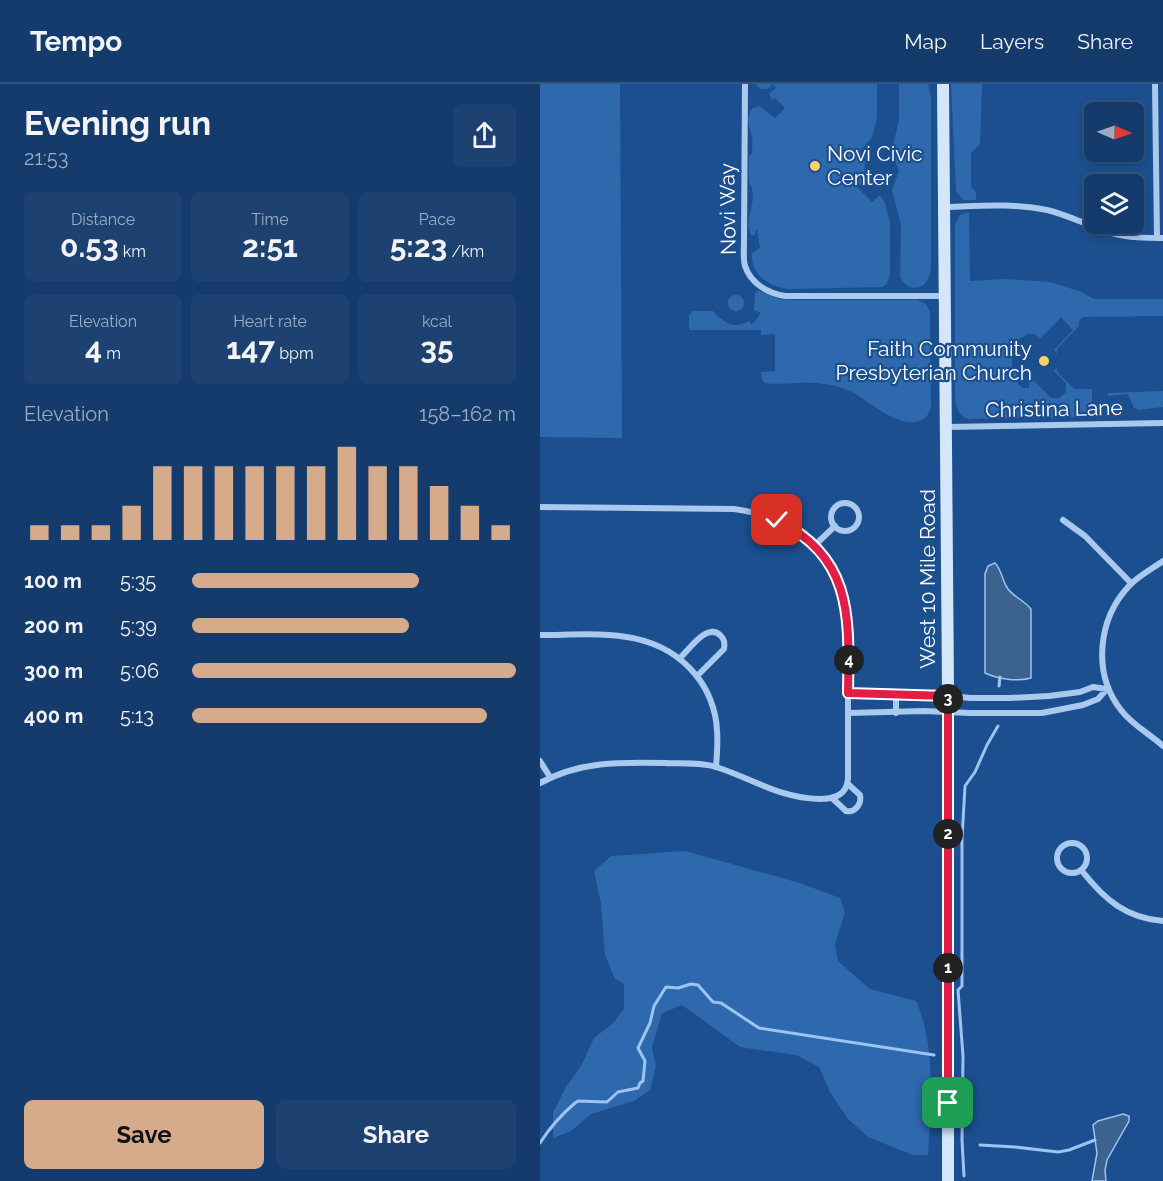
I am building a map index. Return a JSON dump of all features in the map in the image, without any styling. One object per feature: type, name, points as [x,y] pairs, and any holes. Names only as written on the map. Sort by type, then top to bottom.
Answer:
[{"type":"main road","name":"West 10 Mile Road","points":[[943,84],[948,696],[948,1181]]},
{"type":"street","name":"Novi Way","points":[[745,84],[744,242],[746,267],[756,283],[775,294],[785,296],[945,296]]},
{"type":"street","points":[[944,207],[1002,206],[1046,210],[1110,232],[1133,237],[1160,238],[1155,84]]},
{"type":"street","name":"Christina Lane","points":[[946,427],[1163,423]]},
{"type":"street","points":[[847,503],[855,507],[859,519],[854,527],[842,530],[835,526],[831,517],[834,508],[847,503]]},
{"type":"street","points":[[540,507],[748,511],[788,525],[814,545],[836,578],[844,597],[849,626],[848,784],[841,795],[832,798],[790,796],[716,767],[688,764],[604,763],[578,767],[540,783]]},
{"type":"street","points":[[1063,520],[1085,536],[1131,583]]},
{"type":"street","points":[[814,545],[835,526]]},
{"type":"street","points":[[1162,742],[1132,722],[1120,710],[1107,688],[1103,671],[1103,638],[1113,607],[1131,583],[1163,561]]},
{"type":"street","points":[[680,658],[705,633],[712,632],[721,635],[725,642],[724,649],[697,676]]},
{"type":"street","points":[[540,635],[609,635],[639,638],[680,658],[706,689],[716,718],[716,767]]},
{"type":"street","points":[[848,693],[1010,698],[1063,694],[1093,687],[1107,688]]},
{"type":"street","points":[[849,712],[1042,713],[1083,705],[1098,699],[1107,688]]},
{"type":"street","points":[[896,694],[896,713]]},
{"type":"street","points":[[1010,698],[1010,714]]},
{"type":"street","points":[[540,761],[550,777]]},
{"type":"street","points":[[832,798],[846,811],[853,811],[860,803],[860,795],[848,784]]},
{"type":"street","points":[[1071,843],[1082,847],[1087,863],[1082,871],[1070,874],[1060,868],[1056,860],[1057,850],[1071,843]]},
{"type":"street","points":[[1082,871],[1107,898],[1121,909],[1134,916],[1163,921]]},
{"type":"shaded area","points":[[540,84],[620,84],[622,438],[540,437]]},
{"type":"shaded area","points":[[755,84],[773,84],[767,89],[761,89]]},
{"type":"shaded area","points":[[773,84],[877,84],[877,118],[872,138],[857,154],[865,162],[866,179],[857,187],[872,202],[880,195],[885,203],[890,223],[890,275],[883,287],[782,288],[768,283],[754,268],[752,253],[760,248],[757,228],[754,236],[751,235],[749,229],[753,195],[749,181],[752,137],[748,119],[750,111],[759,106],[775,118],[785,108],[775,98],[772,100],[769,95],[776,88]]},
{"type":"shaded area","points":[[899,84],[928,84],[931,99],[931,270],[926,282],[914,288],[906,285],[900,277],[901,225],[892,190],[899,171],[893,154],[893,145],[899,120]]},
{"type":"shaded area","points":[[951,84],[982,84],[980,144],[971,153],[971,187],[976,192],[976,200],[963,200],[956,191]]},
{"type":"shaded area","points":[[969,212],[970,281],[1005,279],[1050,282],[1079,291],[1094,299],[1163,299],[1163,316],[1083,317],[1079,321],[1079,326],[1057,349],[1057,354],[1054,350],[1073,330],[1061,317],[1040,339],[1035,334],[1028,334],[1018,340],[1018,347],[1012,355],[1012,368],[1018,375],[1018,384],[1023,388],[1029,388],[1032,379],[1051,398],[1059,398],[1066,392],[1066,383],[1054,371],[1057,367],[1057,372],[1074,389],[1092,389],[1092,410],[1089,417],[968,419],[959,413],[955,395],[955,225],[960,215]]},
{"type":"shaded area","points":[[758,290],[779,299],[788,300],[917,300],[926,304],[930,312],[931,408],[927,416],[919,421],[899,420],[852,392],[832,385],[765,383],[761,372],[775,371],[775,334],[761,335],[761,330],[689,330],[689,315],[693,311],[713,311],[729,324],[738,325],[749,321],[752,325],[761,313],[754,310],[755,293]]},
{"type":"shaded area","points":[[736,295],[742,297],[744,303],[742,309],[736,311],[730,309],[728,303],[730,297]]},
{"type":"shaded area","points":[[1163,391],[1163,407],[1139,410],[1134,408],[1128,394],[1108,396],[1108,393]]},
{"type":"shaded area","points":[[995,563],[1008,589],[1031,609],[1031,678],[1008,679],[985,673],[985,574],[988,566]]},
{"type":"shaded area","points":[[685,851],[800,883],[840,898],[845,912],[835,944],[838,961],[870,989],[916,1001],[922,1018],[927,1037],[931,1077],[928,1155],[913,1155],[868,1137],[848,1119],[830,1092],[819,1067],[796,1055],[740,1047],[682,1005],[662,1013],[652,1047],[656,1067],[650,1090],[634,1101],[591,1114],[571,1131],[553,1138],[553,1113],[566,1087],[581,1066],[594,1038],[613,1023],[624,1009],[624,984],[615,979],[605,955],[601,904],[594,871],[611,856]]},
{"type":"shaded area","points":[[1123,1114],[1129,1116],[1129,1121],[1107,1160],[1106,1181],[1092,1181],[1097,1153],[1093,1125],[1098,1121]]},
{"type":"waterway","points":[[999,686],[1000,677]]},
{"type":"waterway","points":[[964,1176],[963,1056],[958,990],[962,986],[962,839],[965,786],[975,772],[998,726]]},
{"type":"waterway","points":[[540,1143],[547,1132],[578,1101],[607,1102],[618,1092],[638,1088],[643,1081],[645,1061],[638,1048],[650,1023],[654,1006],[666,987],[698,985],[713,1002],[721,1003],[759,1028],[934,1055]]},
{"type":"waterway","points":[[980,1145],[1058,1152],[1095,1140]]},
{"type":"place","name":"Novi Civic Center","points":[[815,166]]},
{"type":"place","name":"Faith Community Presbyterian Church","points":[[1044,361]]},
{"type":"route","points":[[777,520],[788,525],[814,545],[836,578],[844,597],[849,626],[848,693],[925,693],[948,696],[948,1103]]}]
